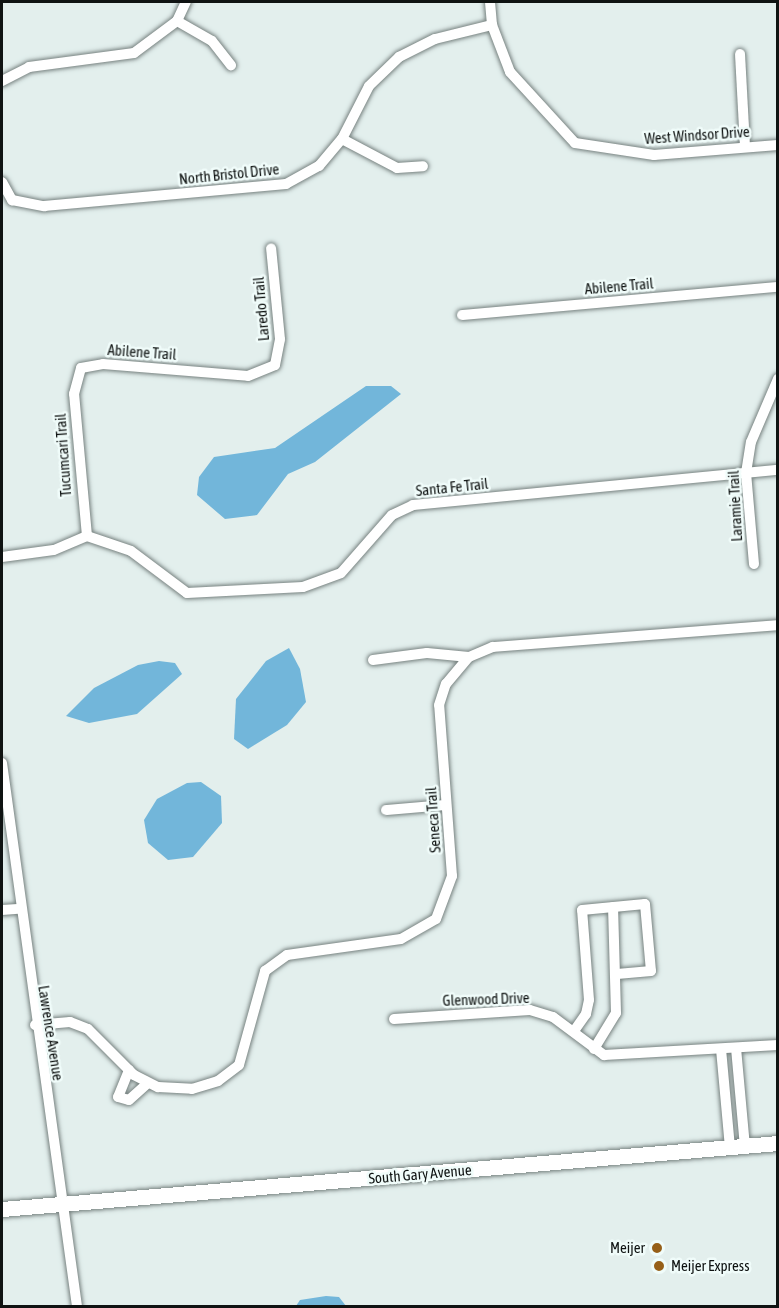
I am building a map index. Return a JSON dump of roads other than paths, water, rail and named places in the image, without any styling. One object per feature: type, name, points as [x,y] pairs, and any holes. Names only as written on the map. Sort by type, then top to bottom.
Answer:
[{"type":"main road","name":"South Gary Avenue","points":[[2,1209],[777,1143]]},
{"type":"street","points":[[2,81],[29,67],[127,55],[177,21],[186,2]]},
{"type":"street","name":"West Windsor Drive","points":[[490,2],[492,26],[521,88],[575,143],[654,155],[745,145],[777,145]]},
{"type":"street","points":[[177,21],[212,41],[231,65]]},
{"type":"street","name":"North Bristol Drive","points":[[2,182],[12,200],[44,206],[265,188],[307,175],[342,139],[369,86],[399,57],[435,39],[492,26]]},
{"type":"street","points":[[740,54],[745,145]]},
{"type":"street","points":[[342,139],[397,168],[423,166]]},
{"type":"street","name":"Laredo Trail","points":[[271,248],[280,339],[275,365]]},
{"type":"street","name":"Abilene Trail","points":[[462,315],[777,287]]},
{"type":"street","name":"Abilene Trail","points":[[79,373],[103,363],[248,376],[275,365]]},
{"type":"street","name":"Tucumcari Trail","points":[[79,373],[74,394],[87,536]]},
{"type":"street","name":"Laramie Trail","points":[[754,564],[747,473],[752,442],[777,379]]},
{"type":"street","name":"Santa Fe Trail","points":[[87,536],[131,551],[188,592],[303,587],[341,573],[392,515],[413,505],[777,470]]},
{"type":"street","points":[[2,557],[54,550],[87,536]]},
{"type":"street","name":"Seneca Trail","points":[[35,1025],[70,1022],[88,1029],[129,1070],[148,1083],[192,1089],[218,1081],[239,1065],[261,980],[287,955],[401,939],[436,919],[452,876],[439,705],[446,684],[469,657],[493,647],[777,625]]},
{"type":"street","points":[[373,660],[427,652],[469,657]]},
{"type":"street","name":"Lawrence Avenue","points":[[2,763],[18,909],[77,1306]]},
{"type":"street","points":[[386,810],[447,805]]},
{"type":"street","points":[[574,1031],[589,1000],[582,910],[645,904],[651,971],[617,974]]},
{"type":"street","points":[[594,1049],[616,1012],[617,974],[613,907]]},
{"type":"street","points":[[2,910],[18,909]]},
{"type":"street","name":"Glenwood Drive","points":[[394,1019],[530,1010],[554,1017],[604,1055],[639,1056],[777,1046]]},
{"type":"street","points":[[736,1048],[738,1147]]},
{"type":"street","points":[[721,1049],[738,1147]]},
{"type":"street","points":[[129,1070],[118,1097],[129,1100],[148,1083]]},
{"type":"water","points":[[366,386],[391,386],[401,394],[315,462],[288,474],[257,515],[225,519],[197,495],[199,477],[214,457],[275,448]]},
{"type":"water","points":[[289,648],[300,669],[306,702],[287,725],[248,749],[234,739],[236,699],[266,661]]},
{"type":"water","points":[[159,661],[175,663],[182,674],[137,714],[89,723],[66,716],[94,688],[138,665]]},
{"type":"water","points":[[201,782],[221,796],[222,823],[193,857],[168,860],[148,843],[144,820],[157,799],[187,783]]},
{"type":"water","points":[[326,1296],[339,1297],[346,1306],[296,1306],[300,1300]]},
{"type":"place","name":"Meijer","points":[[657,1248]]},
{"type":"place","name":"Meijer Express","points":[[659,1266]]}]
